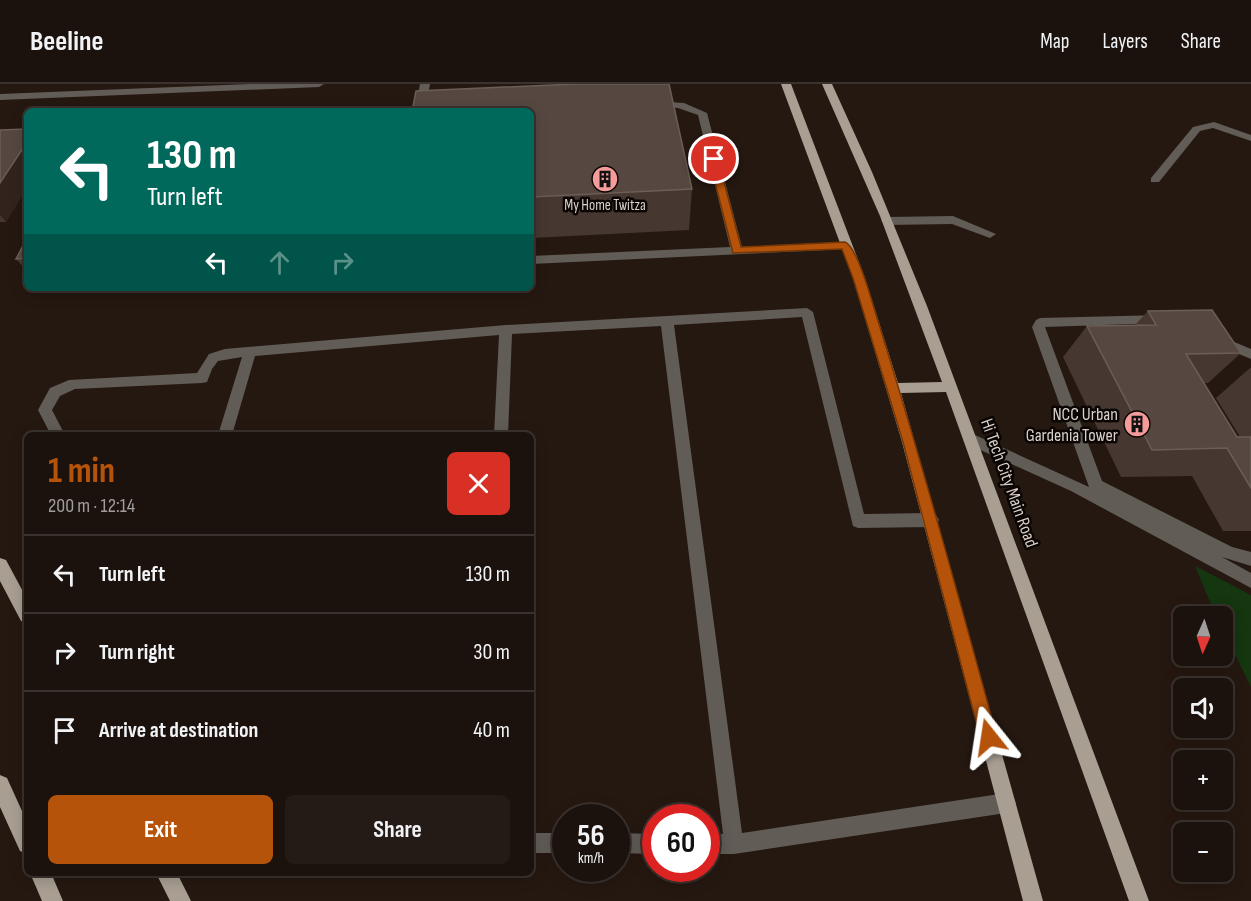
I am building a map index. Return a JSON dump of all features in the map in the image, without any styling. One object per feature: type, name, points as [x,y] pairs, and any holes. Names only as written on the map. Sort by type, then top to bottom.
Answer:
[{"type":"main road","points":[[786,84],[845,246],[859,278],[931,520],[1033,901]]},
{"type":"main road","name":"Hi Tech City Main Road","points":[[827,84],[887,221],[951,387],[1081,736],[1138,901]]},
{"type":"main road","points":[[892,388],[951,387]]},
{"type":"main road","points":[[0,565],[24,609]]},
{"type":"main road","points":[[0,785],[24,837]]},
{"type":"main road","points":[[41,876],[53,901]]},
{"type":"main road","points":[[168,876],[181,901]]},
{"type":"street","points":[[0,97],[319,84]]},
{"type":"street","points":[[421,108],[425,84]]},
{"type":"street","points":[[638,105],[673,103],[688,106],[702,113],[737,250]]},
{"type":"street","points":[[1155,180],[1197,129],[1214,125],[1251,138]]},
{"type":"street","points":[[887,221],[953,220],[990,234]]},
{"type":"street","points":[[534,260],[845,246]]},
{"type":"street","points":[[56,432],[45,410],[55,392],[74,384],[202,378],[206,363],[216,354],[506,330],[807,312],[858,521],[931,520]]},
{"type":"street","points":[[667,321],[734,844]]},
{"type":"street","points":[[1102,500],[1038,327],[1040,323],[1171,321]]},
{"type":"street","points":[[501,432],[506,330]]},
{"type":"street","points":[[1211,337],[1251,354]]},
{"type":"street","points":[[226,432],[250,352]]},
{"type":"street","points":[[970,439],[1102,500],[1251,581]]},
{"type":"street","points":[[1096,485],[1229,553],[1251,560]]},
{"type":"street","points":[[720,844],[734,844],[1006,802]]},
{"type":"street","points":[[534,843],[552,843]]},
{"type":"green space","points":[[1195,566],[1251,595],[1251,687],[1233,650],[1233,606],[1212,606]]},
{"type":"building","points":[[575,84],[669,84],[692,189],[534,197],[534,108],[413,108],[416,91]]},
{"type":"building","points":[[24,129],[24,147],[0,183],[0,130]]},
{"type":"building","points":[[24,244],[24,258],[16,259]]},
{"type":"building","points":[[1212,310],[1241,353],[1186,354],[1237,437],[1251,437],[1251,488],[1227,448],[1152,450],[1087,326],[1156,325],[1148,311]]},
{"type":"place","name":"My Home Twitza","points":[[605,179]]},
{"type":"place","name":"NCC Urban Gardenia Tower","points":[[1137,424]]},
{"type":"route","points":[[714,159],[737,250],[845,246],[859,278],[909,442],[989,737]]}]
